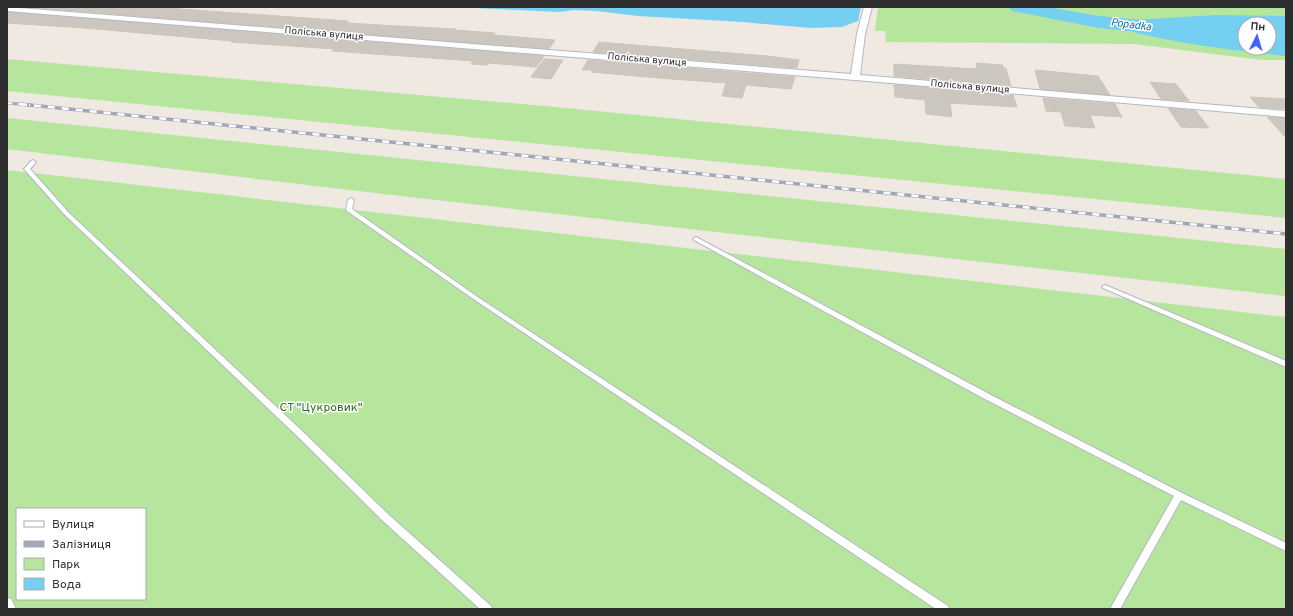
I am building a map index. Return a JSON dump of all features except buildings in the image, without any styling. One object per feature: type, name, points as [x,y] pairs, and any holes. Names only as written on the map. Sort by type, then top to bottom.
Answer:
[{"type":"street","points":[[855,77],[861,34],[868,7]]},
{"type":"street","name":"Поліська вулиця","points":[[7,8],[855,77],[1286,114]]},
{"type":"lane","points":[[33,162],[27,169],[67,214],[296,430],[386,518],[486,609]]},
{"type":"lane","points":[[351,200],[349,210],[471,295],[944,609]]},
{"type":"lane","points":[[696,239],[986,396],[1179,495],[1286,547]]},
{"type":"lane","points":[[1105,287],[1286,364]]},
{"type":"lane","points":[[1115,609],[1179,495]]},
{"type":"lane","points":[[7,602],[11,609]]},
{"type":"green space","points":[[878,7],[1286,7],[1286,60],[1262,60],[1134,44],[886,42],[885,31],[875,31]]},
{"type":"green space","points":[[7,59],[556,107],[1286,179],[1286,218],[7,91]]},
{"type":"green space","points":[[7,118],[1286,249],[1286,296],[486,206],[7,149]]},
{"type":"green space","name":"СТ \"Цукровик\"","points":[[7,170],[1286,317],[1286,609],[7,609]]},
{"type":"water","points":[[455,7],[861,7],[858,21],[842,27],[810,28],[743,22],[638,16],[597,11],[574,10],[559,12]]},
{"type":"water","points":[[1216,15],[1286,16],[1286,56],[1277,55],[1277,16],[1237,16],[1237,50],[1168,40],[1099,22]]},
{"type":"waterway","name":"Popadka","points":[[1018,7],[1099,22],[1140,26]]},
{"type":"railway","points":[[7,103],[28,105]]},
{"type":"railway","points":[[20,104],[28,105]]},
{"type":"railway","points":[[28,105],[1286,234]]}]
